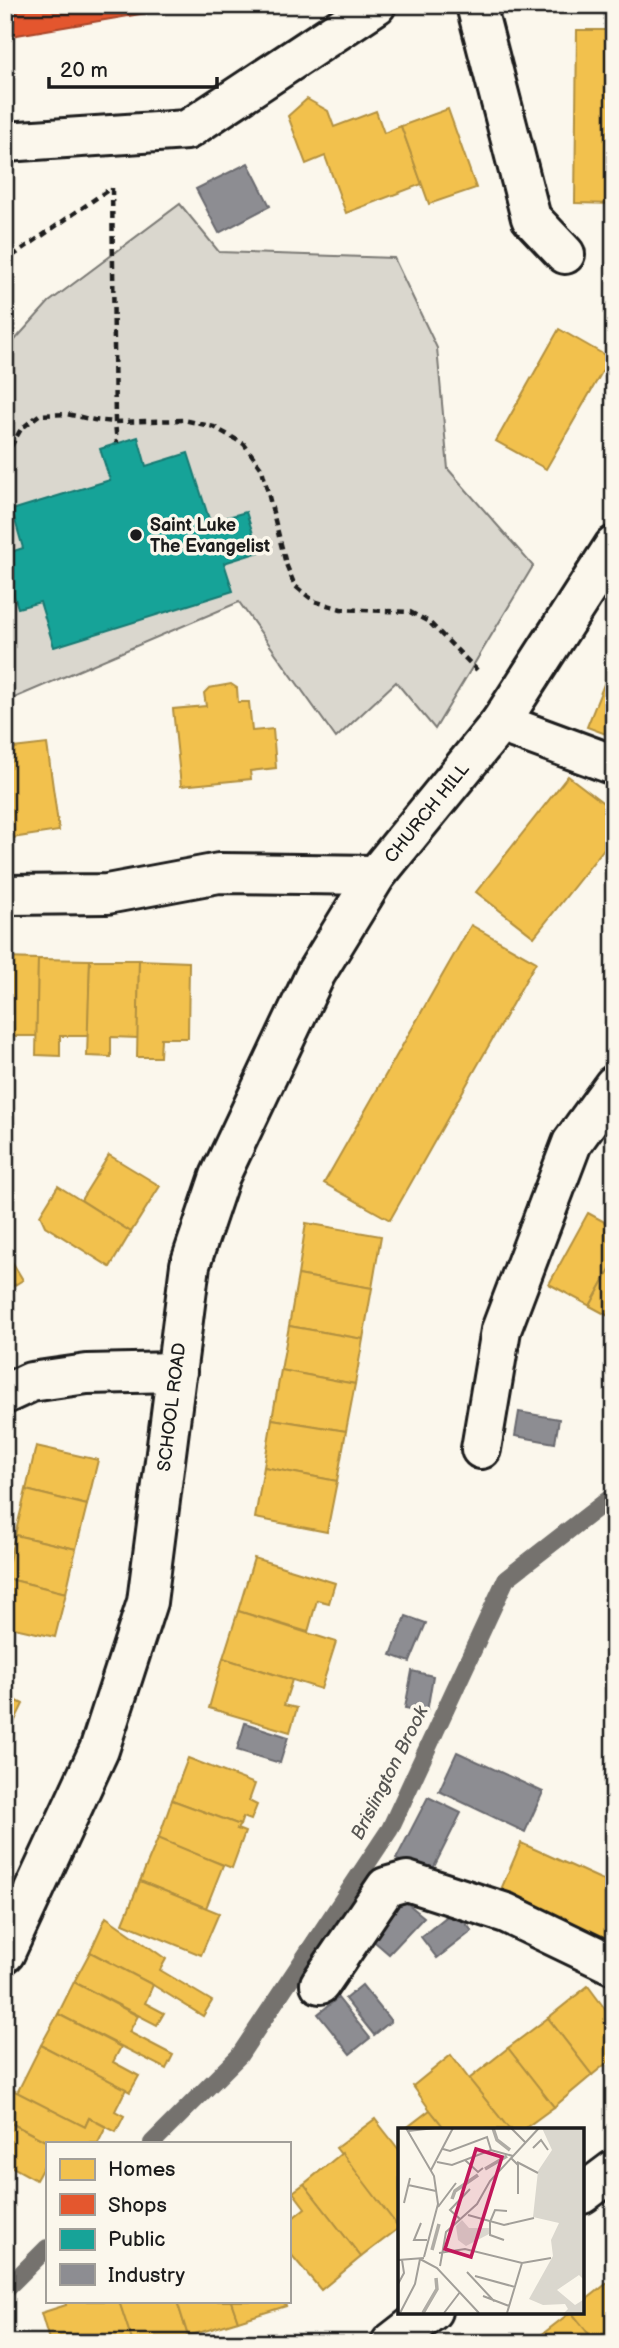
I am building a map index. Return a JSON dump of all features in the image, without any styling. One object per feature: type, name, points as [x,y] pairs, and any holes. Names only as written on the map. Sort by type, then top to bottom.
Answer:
[{"type":"street","points":[[5,142],[187,130],[376,5]]},
{"type":"street","points":[[476,5],[531,218],[565,254]]},
{"type":"street","name":"CHURCH HILL","points":[[5,895],[107,894],[219,873],[376,875],[500,723],[614,546]]},
{"type":"street","points":[[500,723],[614,765]]},
{"type":"street","name":"SCHOOL ROAD","points":[[5,1953],[99,1751],[147,1602],[190,1265],[220,1176],[316,974],[376,875]]},
{"type":"street","points":[[481,1450],[501,1330],[572,1143],[614,1085]]},
{"type":"street","points":[[5,1394],[31,1382],[87,1374],[177,1372]]},
{"type":"street","points":[[320,1984],[386,1887],[407,1881],[506,1913],[614,1965]]},
{"type":"street","points":[[584,2192],[614,2170]]},
{"type":"street","points":[[391,2343],[429,2313]]},
{"type":"path","points":[[5,266],[14,255],[123,180]]},
{"type":"path","points":[[112,188],[117,443]]},
{"type":"path","points":[[5,457],[21,429],[39,415],[67,414],[115,422],[184,420],[214,427],[244,444],[262,469],[274,520],[295,586],[314,601],[341,609],[410,612],[429,622],[469,664]]},
{"type":"shaded area","points":[[180,204],[219,252],[394,258],[437,348],[448,469],[533,566],[435,729],[396,682],[336,738],[239,602],[5,702],[5,351],[49,302]]},
{"type":"building: Homes","points":[[577,30],[614,30],[614,204],[575,203]]},
{"type":"building: Homes","points":[[307,99],[328,111],[334,127],[376,111],[384,133],[401,126],[422,184],[346,213],[325,156],[306,164],[288,116]]},
{"type":"building: Homes","points":[[448,109],[476,188],[429,204],[401,126]]},
{"type":"building: Homes","points":[[559,329],[610,358],[546,469],[496,441]]},
{"type":"building: Homes","points":[[614,659],[614,737],[587,727]]},
{"type":"building: Homes","points":[[231,684],[237,688],[238,702],[249,702],[252,731],[273,729],[276,768],[250,771],[251,779],[181,786],[173,709],[206,706],[204,693],[209,688]]},
{"type":"building: Homes","points":[[47,744],[59,831],[5,839],[5,749]]},
{"type":"building: Homes","points":[[568,776],[614,811],[614,836],[534,937],[476,892]]},
{"type":"building: Homes","points":[[471,925],[536,962],[390,1220],[324,1183]]},
{"type":"building: Homes","points":[[5,958],[38,959],[37,1036],[10,1036],[10,1055],[5,1055]]},
{"type":"building: Homes","points":[[38,959],[90,960],[88,1036],[60,1036],[60,1056],[36,1055]]},
{"type":"building: Homes","points":[[90,960],[139,960],[138,1038],[111,1037],[111,1057],[87,1056]]},
{"type":"building: Homes","points":[[139,960],[189,962],[188,1038],[161,1038],[160,1057],[137,1057]]},
{"type":"building: Homes","points":[[109,1155],[160,1186],[131,1232],[81,1200]]},
{"type":"building: Homes","points":[[58,1186],[131,1232],[110,1267],[45,1226],[40,1215]]},
{"type":"building: Homes","points":[[588,1213],[614,1227],[614,1262],[590,1306],[549,1284]]},
{"type":"building: Homes","points":[[306,1223],[381,1236],[372,1288],[298,1275]]},
{"type":"building: Homes","points":[[5,1250],[23,1280],[5,1291]]},
{"type":"building: Homes","points":[[614,1262],[614,1319],[590,1306]]},
{"type":"building: Homes","points":[[298,1275],[372,1288],[363,1339],[289,1326]]},
{"type":"building: Homes","points":[[289,1326],[363,1339],[355,1384],[281,1370]]},
{"type":"building: Homes","points":[[281,1370],[355,1384],[346,1431],[272,1419]]},
{"type":"building: Homes","points":[[272,1419],[346,1431],[337,1481],[264,1467]]},
{"type":"building: Homes","points":[[36,1446],[98,1460],[87,1505],[26,1490]]},
{"type":"building: Homes","points":[[264,1467],[337,1481],[327,1532],[255,1518]]},
{"type":"building: Homes","points":[[26,1490],[87,1505],[76,1549],[15,1535]]},
{"type":"building: Homes","points":[[15,1535],[76,1549],[66,1593],[5,1578]]},
{"type":"building: Homes","points":[[254,1558],[335,1583],[329,1603],[317,1600],[308,1632],[238,1611]]},
{"type":"building: Homes","points":[[5,1578],[66,1593],[55,1637],[5,1626]]},
{"type":"building: Homes","points":[[238,1611],[336,1642],[321,1689],[223,1658]]},
{"type":"building: Homes","points":[[223,1658],[292,1680],[284,1705],[297,1708],[290,1732],[209,1708]]},
{"type":"building: Homes","points":[[5,1695],[23,1704],[5,1741]]},
{"type":"building: Homes","points":[[188,1758],[255,1784],[249,1801],[257,1805],[251,1820],[243,1817],[240,1825],[172,1800]]},
{"type":"building: Homes","points":[[172,1800],[240,1825],[237,1829],[245,1832],[232,1868],[158,1840]]},
{"type":"building: Homes","points":[[158,1838],[223,1865],[206,1908],[140,1881]]},
{"type":"building: Homes","points":[[521,1843],[614,1885],[614,1946],[499,1894]]},
{"type":"building: Homes","points":[[140,1881],[219,1913],[201,1955],[123,1923]]},
{"type":"building: Homes","points":[[106,1917],[166,1959],[160,1970],[212,2001],[203,2016],[153,1985],[90,1952]]},
{"type":"building: Homes","points":[[90,1952],[153,1985],[145,2003],[164,2013],[157,2025],[74,1982]]},
{"type":"building: Homes","points":[[74,1982],[138,2016],[129,2032],[173,2055],[166,2069],[58,2014]]},
{"type":"building: Homes","points":[[588,1986],[614,2021],[614,2057],[592,2075],[548,2018]]},
{"type":"building: Homes","points":[[58,2014],[121,2047],[113,2062],[139,2076],[130,2092],[41,2045]]},
{"type":"building: Homes","points":[[548,2018],[592,2075],[554,2107],[508,2048]]},
{"type":"building: Homes","points":[[41,2045],[126,2089],[115,2111],[124,2116],[116,2132],[89,2118],[85,2127],[17,2093]]},
{"type":"building: Homes","points":[[508,2048],[554,2107],[525,2128],[508,2128],[469,2079]]},
{"type":"building: Homes","points":[[451,2055],[508,2128],[444,2128],[413,2086]]},
{"type":"building: Homes","points":[[5,2086],[85,2127],[89,2118],[106,2127],[98,2142],[47,2142],[5,2120]]},
{"type":"building: Homes","points":[[430,2110],[444,2128],[406,2128]]},
{"type":"building: Homes","points":[[375,2119],[398,2148],[398,2227],[336,2148]]},
{"type":"building: Homes","points":[[5,2120],[47,2142],[46,2162],[36,2180],[5,2163]]},
{"type":"building: Homes","points":[[342,2153],[398,2229],[361,2257],[304,2184]]},
{"type":"building: Homes","points":[[304,2184],[361,2257],[321,2290],[290,2253],[290,2220],[305,2208],[293,2192]]},
{"type":"building: Homes","points":[[610,2281],[614,2286],[614,2343],[596,2343],[572,2313],[584,2313],[584,2301]]},
{"type":"building: Homes","points":[[65,2302],[119,2302],[133,2343],[50,2343],[41,2313],[66,2305]]},
{"type":"building: Homes","points":[[119,2302],[177,2302],[188,2336],[169,2343],[133,2343]]},
{"type":"building: Homes","points":[[177,2302],[231,2302],[238,2321],[188,2336]]},
{"type":"building: Homes","points":[[231,2302],[284,2302],[286,2306],[238,2321]]},
{"type":"building: Homes","points":[[572,2313],[596,2343],[533,2343]]},
{"type":"building: Shops","points":[[5,5],[163,5],[164,10],[5,37]]},
{"type":"building: Public","name":"Saint Luke The Evangelist","points":[[138,437],[146,466],[188,453],[210,522],[246,512],[259,552],[224,563],[233,591],[54,647],[40,602],[18,608],[5,568],[5,554],[23,548],[12,510],[110,480],[100,449]]},
{"type":"building: Industry","points":[[248,163],[270,206],[219,233],[196,189]]},
{"type":"building: Industry","points":[[519,1412],[559,1419],[555,1443],[515,1436]]},
{"type":"building: Industry","points":[[406,1616],[426,1623],[410,1662],[391,1655]]},
{"type":"building: Industry","points":[[412,1671],[433,1676],[427,1712],[405,1708]]},
{"type":"building: Industry","points":[[245,1723],[288,1737],[280,1763],[237,1750]]},
{"type":"building: Industry","points":[[457,1752],[543,1792],[525,1832],[439,1791]]},
{"type":"building: Industry","points":[[428,1797],[461,1813],[429,1877],[396,1859]]},
{"type":"building: Industry","points":[[402,1899],[424,1917],[389,1954],[369,1937]]},
{"type":"building: Industry","points":[[455,1910],[472,1931],[437,1958],[421,1937]]},
{"type":"building: Industry","points":[[362,1985],[391,2021],[374,2035],[345,1999]]},
{"type":"building: Industry","points":[[338,1998],[370,2038],[350,2054],[318,2014]]},
{"type":"waterway","name":"Brislington Brook","points":[[153,2142],[239,2056],[390,1829],[506,1579],[614,1495]]},
{"type":"waterway","name":"Brislington Brook","points":[[5,2290],[46,2249]]},
{"type":"place","name":"Saint Luke The Evangelist","points":[[136,535]]}]
